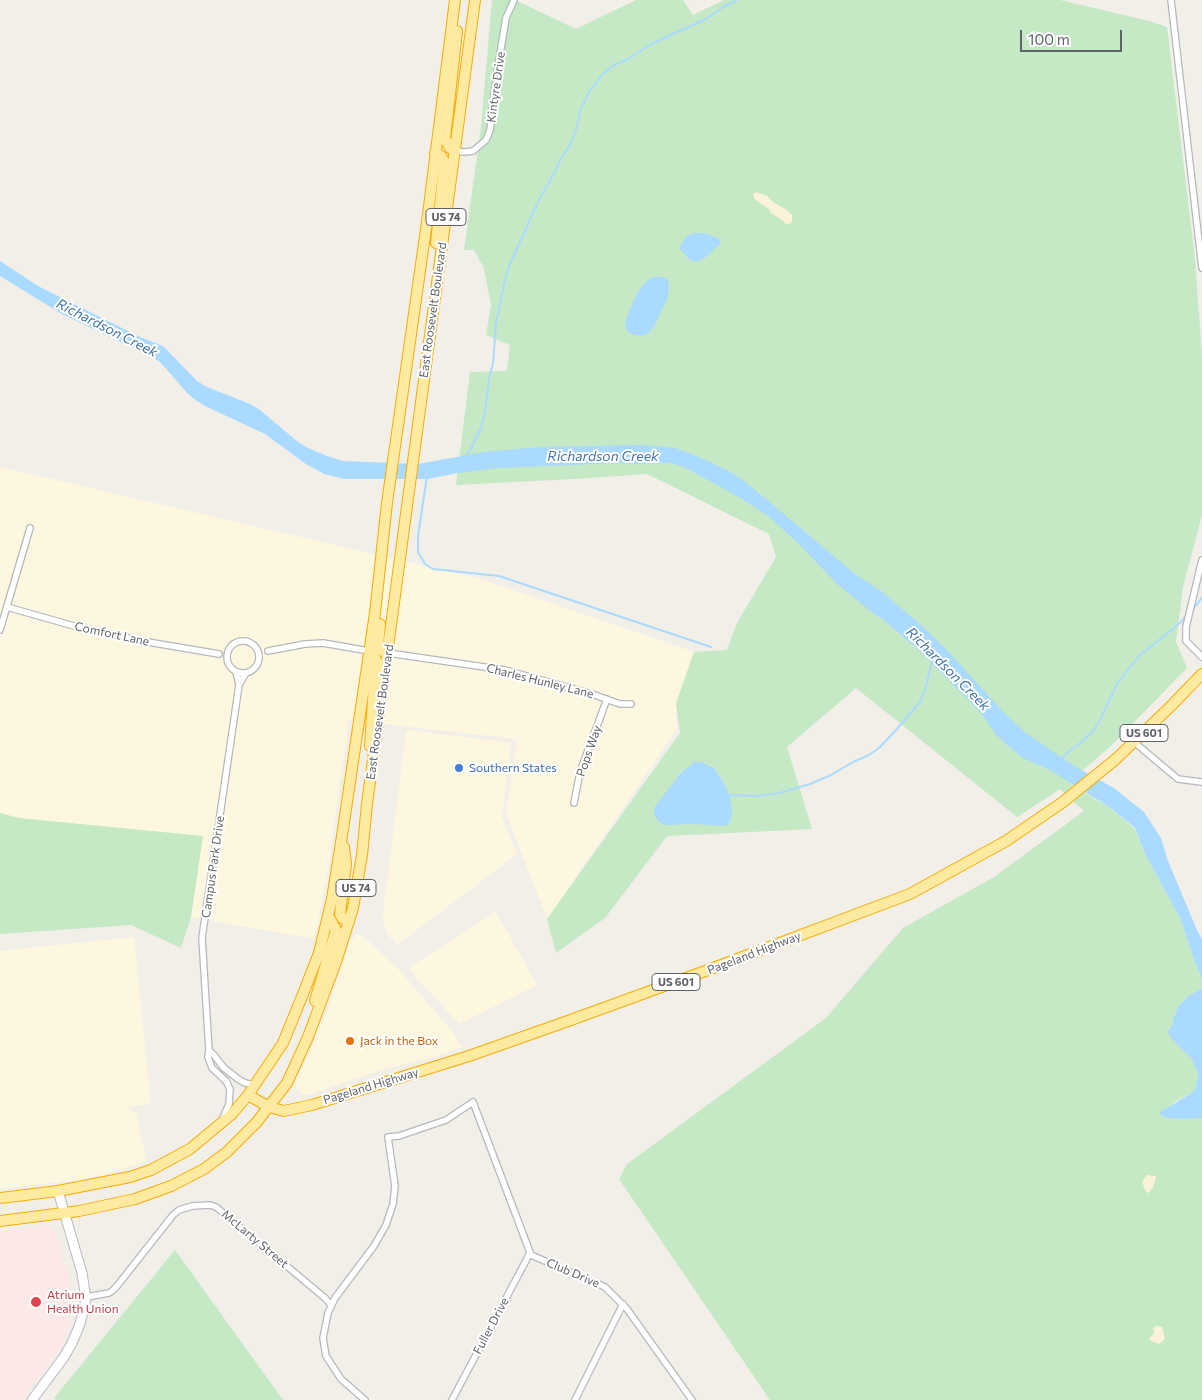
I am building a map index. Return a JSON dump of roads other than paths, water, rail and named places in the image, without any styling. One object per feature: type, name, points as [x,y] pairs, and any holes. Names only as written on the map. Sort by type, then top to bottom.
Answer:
[{"type":"highway","name":"East Roosevelt Boulevard","points":[[0,1221],[79,1212],[135,1199],[171,1186],[204,1168],[227,1152],[256,1123],[287,1083],[312,1028],[353,908],[362,855],[367,804],[475,0]]},
{"type":"highway","name":"East Roosevelt Boulevard","points":[[0,1198],[58,1191],[130,1177],[151,1170],[190,1149],[232,1114],[248,1095],[283,1043],[319,953],[332,899],[367,673],[387,503],[427,222],[454,3]]},
{"type":"highway","points":[[454,3],[458,17],[445,139],[450,148],[455,152]]},
{"type":"highway","points":[[435,153],[441,156],[444,161],[444,167],[432,277],[435,297]]},
{"type":"highway","points":[[383,544],[384,579],[378,644],[381,650],[388,653]]},
{"type":"highway","points":[[369,650],[375,657],[376,664],[369,753],[372,774]]},
{"type":"highway","name":"Pageland Highway","points":[[248,1095],[269,1106],[284,1111],[312,1105],[469,1056],[708,970],[910,894],[1006,841],[1064,802],[1116,759],[1174,704],[1202,674]]},
{"type":"highway","points":[[342,836],[346,864],[340,914],[348,922]]},
{"type":"highway","points":[[312,1028],[310,1017],[336,930],[328,915]]},
{"type":"main road","points":[[32,1400],[72,1343],[80,1324],[86,1297],[82,1272],[58,1191]]},
{"type":"street","name":"Kintyre Drive","points":[[455,152],[473,151],[486,140],[490,130],[506,18],[514,0]]},
{"type":"street","points":[[1172,0],[1202,268]]},
{"type":"street","points":[[0,630],[30,528]]},
{"type":"street","points":[[1202,560],[1186,627],[1186,640],[1202,657]]},
{"type":"street","name":"Comfort Lane","points":[[7,607],[74,626],[142,641],[219,654],[227,659],[236,672]]},
{"type":"street","points":[[227,659],[227,654],[231,648],[237,642],[242,641],[248,642],[256,648],[268,651],[305,644],[322,643],[369,650]]},
{"type":"street","points":[[219,654],[231,648]]},
{"type":"street","points":[[256,648],[259,658]]},
{"type":"street","points":[[236,672],[246,673],[255,668],[259,658],[268,651]]},
{"type":"street","name":"Charles Hunley Lane","points":[[388,653],[505,670],[592,694],[620,704],[631,704]]},
{"type":"street","name":"Campus Park Drive","points":[[236,672],[240,685]]},
{"type":"street","name":"Campus Park Drive","points":[[219,1125],[229,1104],[230,1089],[226,1081],[212,1068],[208,1057],[202,938],[240,685],[246,673]]},
{"type":"street","name":"Pops Way","points":[[574,804],[580,772],[607,700]]},
{"type":"street","points":[[1134,742],[1178,779],[1202,782]]},
{"type":"street","points":[[209,1051],[224,1068],[238,1079],[255,1085]]},
{"type":"street","points":[[365,1400],[341,1379],[326,1356],[323,1338],[328,1313],[335,1298],[374,1246],[386,1225],[391,1211],[395,1186],[388,1137],[399,1136],[446,1120],[473,1102],[530,1253]]},
{"type":"street","name":"McLarty Street","points":[[86,1297],[112,1292],[179,1210],[192,1206],[210,1205],[216,1207],[332,1305]]},
{"type":"street","name":"Club Drive","points":[[530,1253],[605,1287],[623,1304],[692,1400]]},
{"type":"street","name":"Fuller Drive","points":[[452,1400],[530,1253]]},
{"type":"street","points":[[576,1400],[623,1304]]},
{"type":"water","points":[[694,233],[703,233],[718,238],[721,243],[707,256],[694,262],[680,249],[682,242],[687,236]]},
{"type":"water","name":"Richardson Creek","points":[[0,261],[38,286],[140,337],[163,346],[197,381],[260,410],[298,442],[308,448],[343,461],[418,464],[484,452],[540,447],[643,445],[675,448],[706,460],[734,474],[855,574],[881,591],[922,626],[945,648],[1008,717],[1026,733],[1074,766],[1114,788],[1144,812],[1161,838],[1168,861],[1202,939],[1202,979],[1180,918],[1145,854],[1135,828],[1109,807],[1050,770],[1023,758],[1006,744],[996,735],[981,713],[922,653],[837,584],[797,542],[768,516],[735,495],[686,468],[671,463],[498,468],[428,479],[344,479],[324,474],[306,464],[265,434],[197,401],[188,394],[161,363],[149,354],[62,314],[0,276]]},
{"type":"water","points":[[653,277],[663,277],[668,280],[668,297],[652,329],[647,334],[641,336],[634,335],[628,332],[625,327],[626,319],[636,295],[643,285]]},
{"type":"water","points":[[694,762],[701,762],[714,768],[724,783],[731,802],[732,814],[729,824],[725,826],[664,825],[654,815],[654,808],[679,775]]},
{"type":"water","points":[[1202,988],[1202,1118],[1166,1118],[1160,1115],[1160,1112],[1193,1092],[1198,1074],[1192,1059],[1172,1039],[1167,1031],[1172,1026],[1178,1007],[1187,997]]},
{"type":"waterway","points":[[467,456],[481,428],[485,413],[489,378],[493,364],[496,323],[509,266],[538,202],[571,143],[580,111],[589,92],[603,74],[614,65],[628,59],[653,43],[706,19],[737,0]]},
{"type":"waterway","points":[[427,476],[418,536],[418,552],[425,564],[433,569],[499,576],[711,647]]},
{"type":"waterway","points":[[1193,609],[1202,598]]},
{"type":"waterway","points":[[1061,759],[1093,731],[1117,684],[1139,656],[1186,616]]},
{"type":"waterway","name":"Richardson Creek","points":[[728,795],[757,796],[779,793],[810,784],[869,755],[879,748],[920,702],[932,662]]},
{"type":"place","name":"Southern States","points":[[459,768]]},
{"type":"place","name":"Jack in the Box","points":[[350,1041]]},
{"type":"place","name":"Atrium Health Union","points":[[36,1302]]}]
